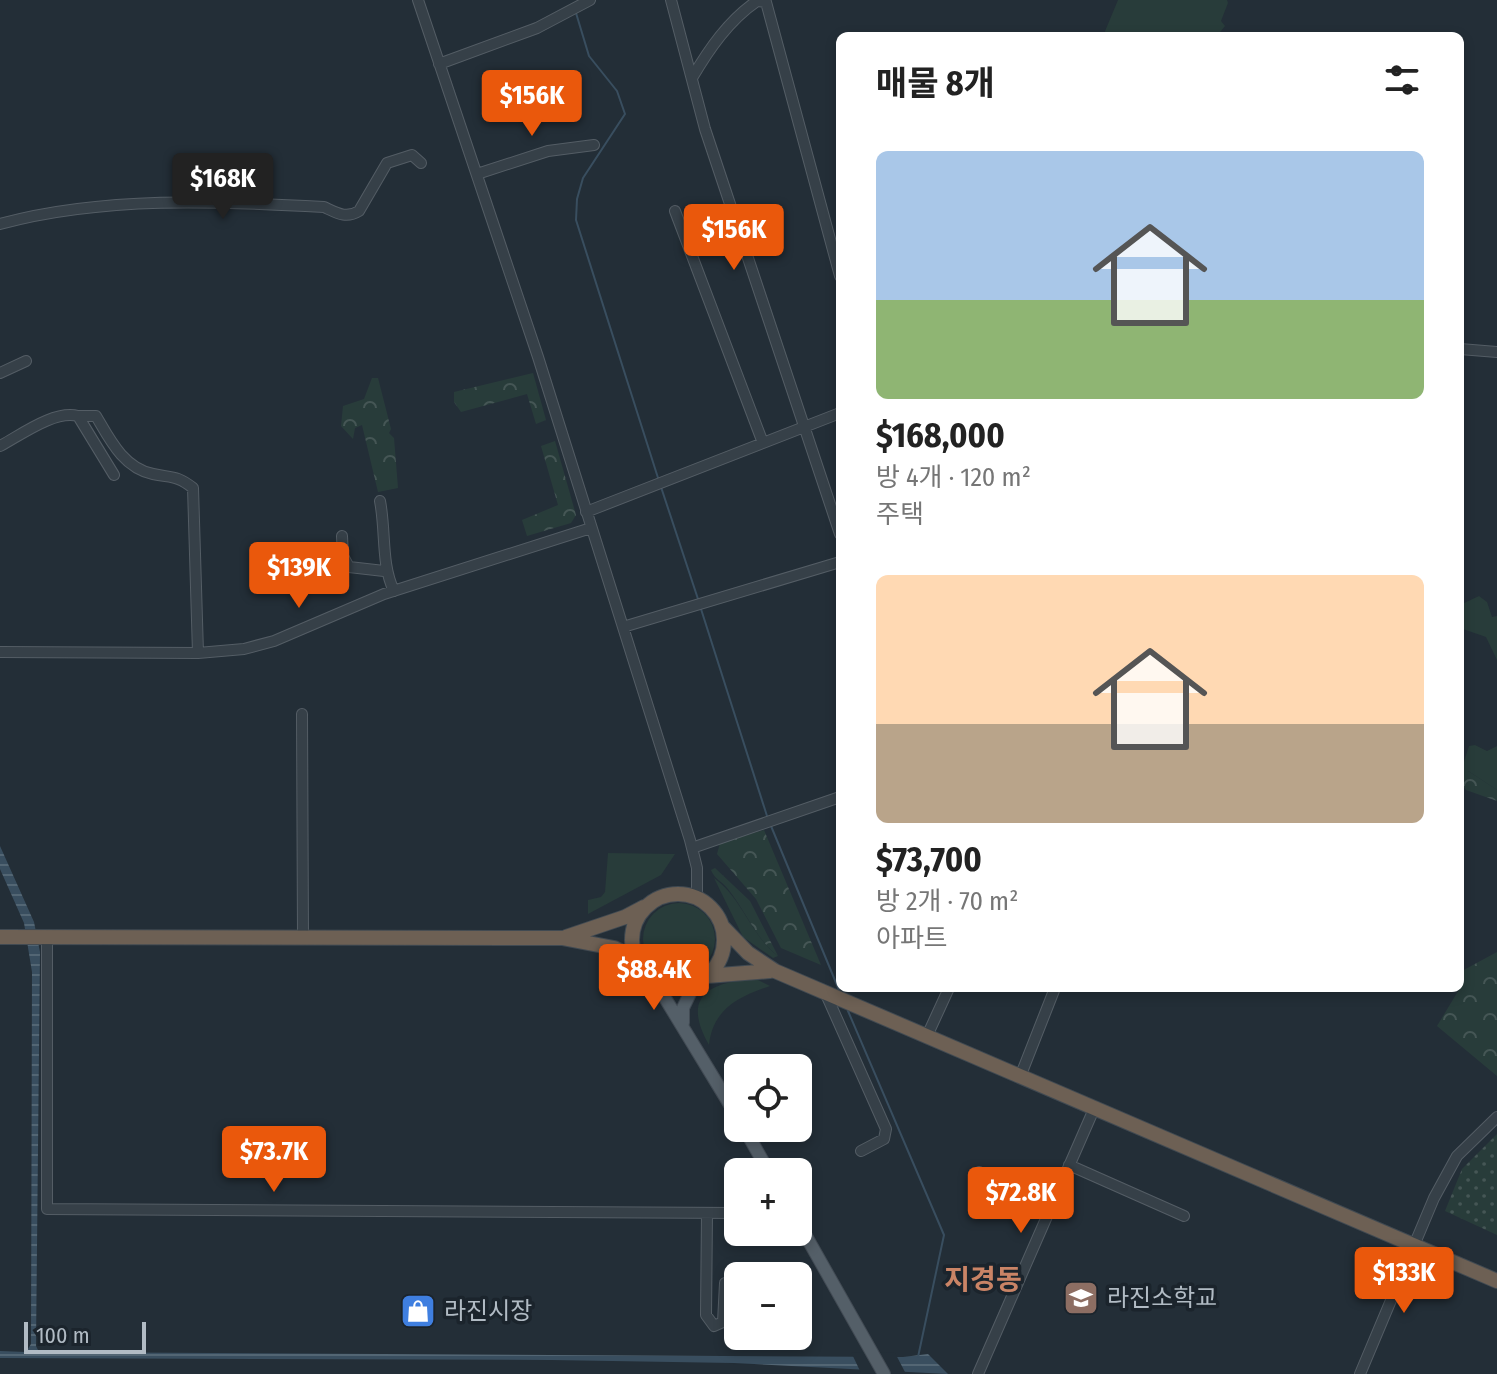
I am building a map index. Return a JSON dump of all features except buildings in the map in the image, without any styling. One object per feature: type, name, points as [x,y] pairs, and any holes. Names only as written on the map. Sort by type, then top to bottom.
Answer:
[{"type":"highway","points":[[562,938],[625,917],[671,894],[697,898],[716,914],[722,926],[748,953],[775,971],[1497,1281]]},
{"type":"highway","points":[[636,959],[633,930],[648,904]]},
{"type":"highway","points":[[701,980],[722,954],[722,926]]},
{"type":"highway","points":[[0,937],[562,938],[614,948],[636,959],[654,980],[682,987],[701,980],[775,971]]},
{"type":"main road","points":[[654,980],[724,1094]]},
{"type":"main road","points":[[683,1023],[683,1008],[701,980]]},
{"type":"main road","points":[[812,1246],[884,1374]]},
{"type":"street","points":[[418,0],[477,174],[692,848],[697,868],[697,898]]},
{"type":"street","points":[[439,64],[574,11],[590,0]]},
{"type":"street","points":[[671,0],[705,129],[836,523]]},
{"type":"street","points":[[692,78],[718,38],[745,9],[757,1],[766,2],[836,261]]},
{"type":"street","points":[[477,174],[548,151],[594,145]]},
{"type":"street","points":[[0,224],[50,211],[162,203],[324,207],[344,216],[353,215],[359,211],[387,163],[412,155],[421,163]]},
{"type":"street","points":[[675,211],[700,285],[763,443]]},
{"type":"street","points":[[1464,349],[1497,352]]},
{"type":"street","points":[[0,373],[26,361]]},
{"type":"street","points":[[0,446],[70,414],[96,416],[107,439],[139,468],[151,474],[167,473],[193,488],[198,653]]},
{"type":"street","points":[[586,512],[836,415]]},
{"type":"street","points":[[78,416],[114,475]]},
{"type":"street","points":[[380,501],[386,537],[384,571],[394,591]]},
{"type":"street","points":[[0,652],[198,653],[244,649],[274,641],[394,591],[591,528]]},
{"type":"street","points":[[342,536],[343,556],[349,567],[384,571]]},
{"type":"street","points":[[623,627],[836,563]]},
{"type":"street","points":[[302,714],[303,937]]},
{"type":"street","points":[[692,848],[836,798]]},
{"type":"street","points":[[37,937],[47,1209],[724,1213]]},
{"type":"street","points":[[927,1036],[947,992]]},
{"type":"street","points":[[1020,1077],[1053,992]]},
{"type":"street","points":[[829,994],[886,1129],[884,1139],[861,1151]]},
{"type":"street","points":[[978,1374],[1094,1109]]},
{"type":"street","points":[[1360,1374],[1412,1244],[1457,1156],[1497,1117]]},
{"type":"street","points":[[1069,1165],[1184,1216]]},
{"type":"street","points":[[979,1172],[1052,1205]]},
{"type":"street","points":[[707,1213],[706,1315],[714,1326],[723,1322],[724,1302]]},
{"type":"green space","points":[[1118,0],[1227,0],[1228,3],[1221,21],[1225,26],[1220,32],[1105,32]]},
{"type":"green space","points":[[533,373],[546,420],[536,424],[527,394],[461,412],[454,402],[454,392]]},
{"type":"green space","points":[[372,378],[378,378],[391,429],[389,433],[394,438],[398,488],[378,492],[362,425],[355,428],[353,439],[341,426],[343,406],[364,399]]},
{"type":"green space","points":[[555,441],[576,515],[571,523],[527,536],[522,520],[558,505],[541,446]]},
{"type":"green space","points":[[1479,596],[1487,602],[1492,617],[1497,616],[1497,660],[1486,637],[1464,629],[1464,603]]},
{"type":"green space","points":[[1475,745],[1487,751],[1497,746],[1497,790],[1464,771],[1469,746]]},
{"type":"green space","points":[[1464,771],[1468,771],[1497,790],[1497,801],[1466,790]]},
{"type":"green space","points":[[764,830],[821,965],[781,948],[756,899],[717,854],[720,843]]},
{"type":"green space","points":[[608,853],[675,854],[661,875],[588,914],[588,900],[601,897],[605,892]]},
{"type":"green space","points":[[715,868],[750,901],[778,956],[763,941],[728,889],[714,876],[711,870]]},
{"type":"green space","points":[[714,878],[724,886],[761,938],[778,956],[773,958],[743,937]]},
{"type":"green space","points":[[679,903],[699,909],[709,919],[715,939],[709,959],[699,969],[679,975],[659,969],[649,959],[643,939],[649,919],[659,909]]},
{"type":"green space","points":[[1497,952],[1497,1076],[1437,1026],[1458,992],[1464,992],[1464,970]]},
{"type":"green space","points":[[756,979],[770,986],[729,1006],[716,1022],[709,1045],[698,1014],[704,995],[725,984]]},
{"type":"green space","points":[[1497,1134],[1497,1235],[1445,1211],[1462,1169]]},
{"type":"water","points":[[0,846],[34,922],[40,952],[36,1346],[39,1352],[903,1357],[928,1354],[948,1374],[734,1363],[0,1358],[0,1351],[26,1352],[31,1344],[32,972],[24,923],[0,869]]},
{"type":"pier","points":[[851,1352],[895,1353],[906,1374],[861,1373]]},
{"type":"waterway","points":[[576,13],[589,56],[617,91],[625,114],[583,178],[577,199],[576,220],[659,481]]},
{"type":"waterway","points":[[661,487],[698,599]]},
{"type":"waterway","points":[[701,609],[767,816]]},
{"type":"waterway","points":[[771,826],[836,983]]},
{"type":"waterway","points":[[848,1011],[944,1235],[918,1357]]},
{"type":"place","name":"라진소학교","points":[[1081,1298]]},
{"type":"place","name":"라진시장","points":[[418,1311]]},
{"type":"district","name":"지경동","points":[[983,1279]]}]
